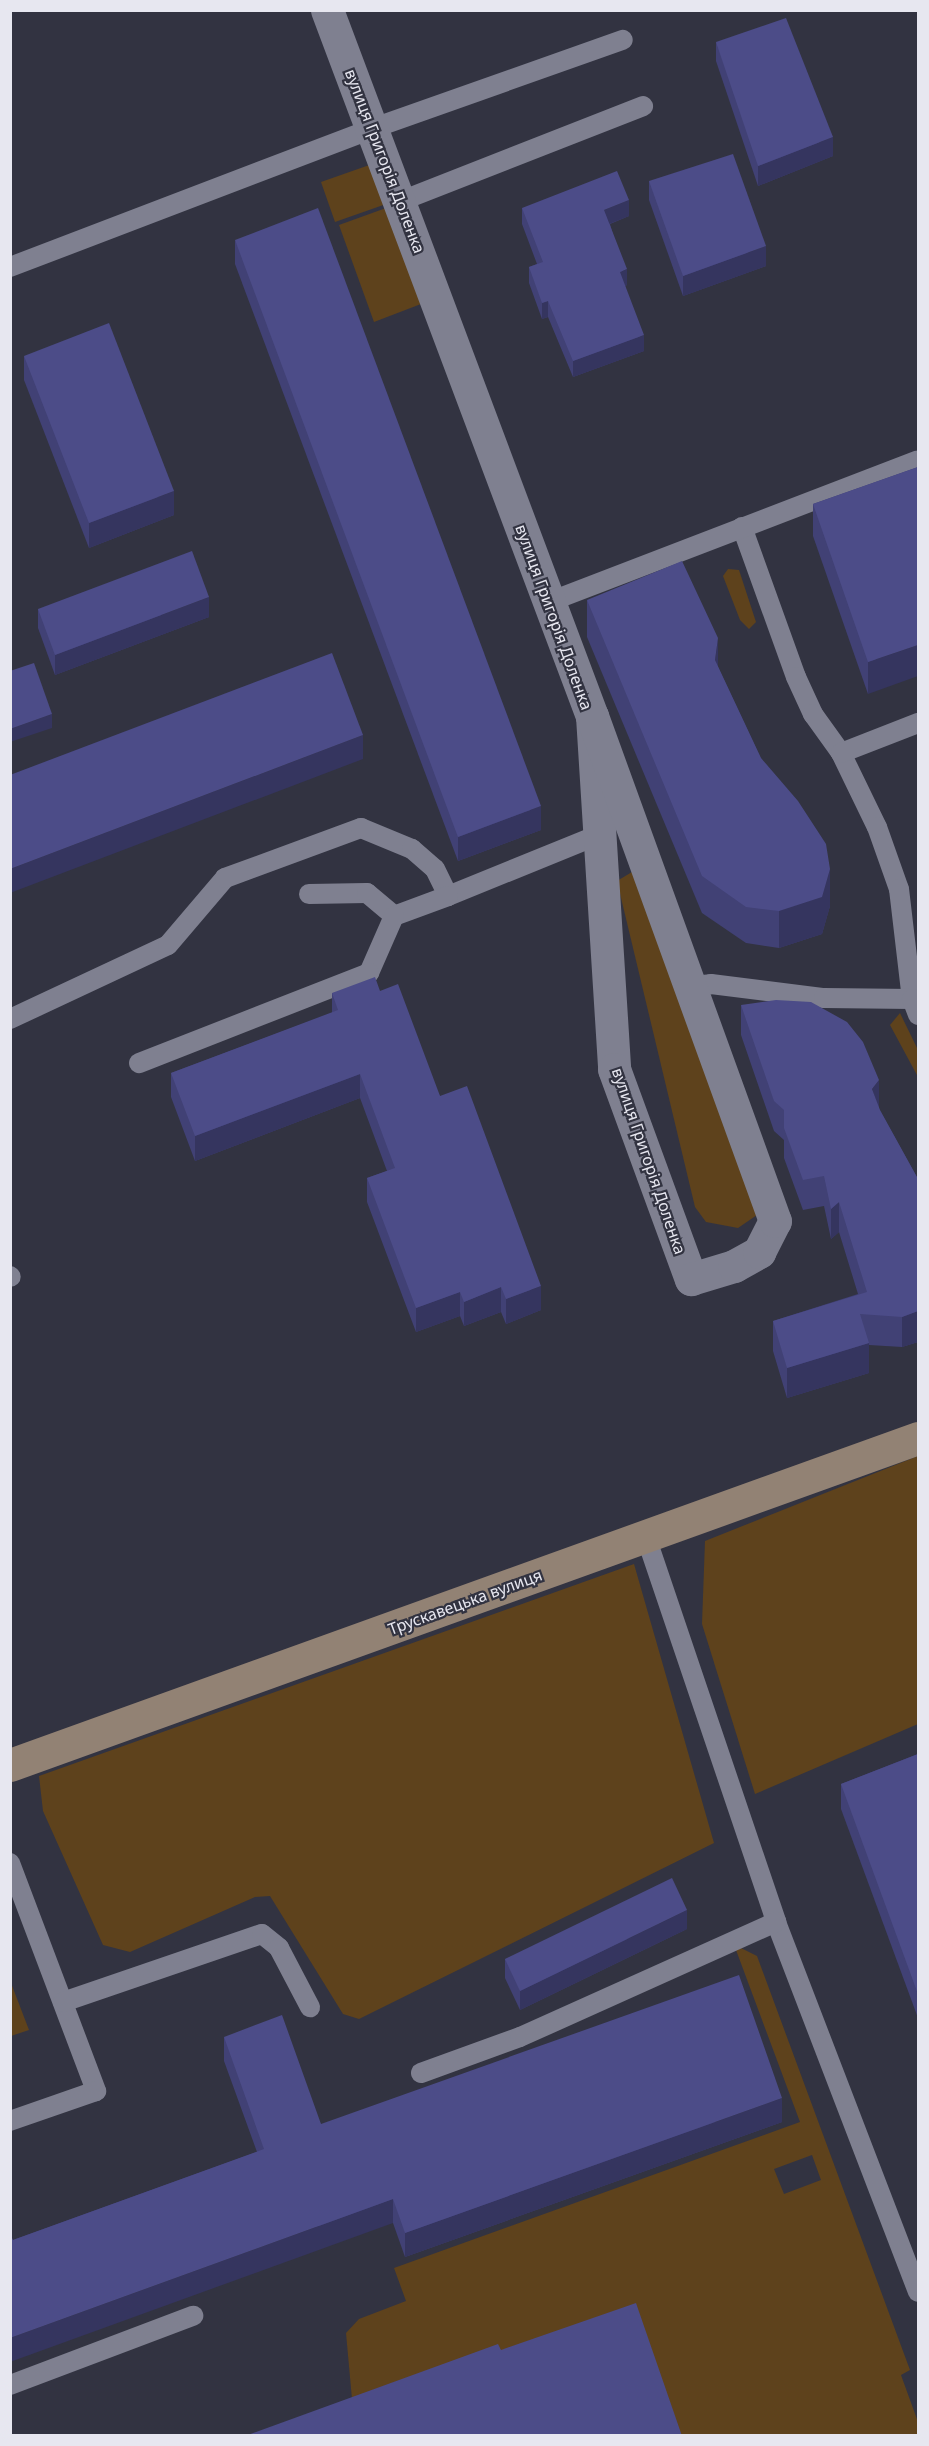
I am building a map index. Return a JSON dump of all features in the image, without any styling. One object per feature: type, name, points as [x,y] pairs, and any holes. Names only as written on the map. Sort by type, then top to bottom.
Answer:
[{"type":"street","name":"вулиця Григорія Доленка","points":[[327,10],[371,129],[401,201],[592,716],[614,1068],[691,1279],[734,1266],[759,1252],[775,1221],[690,986]]},
{"type":"street","points":[[592,716],[690,986]]},
{"type":"street","name":"Трускавецька вулиця","points":[[10,1766],[918,1438]]},
{"type":"lane","points":[[10,267],[371,129],[623,40]]},
{"type":"lane","points":[[401,201],[643,106]]},
{"type":"lane","points":[[549,602],[918,460]]},
{"type":"lane","points":[[690,986],[711,984],[915,1007],[899,889],[877,826],[841,753],[813,714],[796,677],[742,527]]},
{"type":"lane","points":[[841,753],[918,723]]},
{"type":"lane","points":[[10,1019],[168,945],[225,878],[361,828],[412,849],[435,869],[448,896]]},
{"type":"lane","points":[[139,1063],[369,973],[394,916],[598,835]]},
{"type":"lane","points":[[309,894],[367,893],[394,916]]},
{"type":"lane","points":[[646,1537],[776,1922],[918,2292]]},
{"type":"lane","points":[[10,1863],[96,2091],[10,2121]]},
{"type":"lane","points":[[421,2073],[520,2037],[776,1922]]},
{"type":"lane","points":[[63,2002],[262,1934],[279,1948],[310,2007]]},
{"type":"lane","points":[[10,2385],[193,2316]]},
{"type":"shaded area","points":[[375,163],[389,203],[335,222],[321,182]]},
{"type":"shaded area","points":[[386,208],[421,304],[374,322],[339,225]]},
{"type":"shaded area","points":[[728,569],[739,570],[756,622],[749,629],[740,620],[723,576]]},
{"type":"shaded area","points":[[632,872],[757,1215],[738,1228],[706,1222],[695,1207],[617,881]]},
{"type":"shaded area","points":[[900,1013],[918,1050],[918,1077],[890,1025]]},
{"type":"shaded area","points":[[918,1456],[918,1724],[755,1794],[702,1624],[705,1541]]},
{"type":"shaded area","points":[[634,1564],[714,1843],[359,2019],[343,2014],[270,1896],[255,1897],[130,1952],[103,1945],[43,1811],[39,1776]]},
{"type":"shaded area","points":[[741,1948],[757,1956],[910,2370],[901,2375],[918,2422],[918,2435],[344,2436],[353,2410],[346,2333],[359,2319],[406,2301],[394,2268],[800,2122],[736,1950]],"holes":[[[812,2155],[821,2180],[784,2194],[774,2169]]]},
{"type":"shaded area","points":[[11,1983],[29,2030],[10,2036]]},
{"type":"building","points":[[786,18],[833,137],[758,166],[716,42]]},
{"type":"building","points":[[733,154],[766,246],[683,276],[649,181]]},
{"type":"building","points":[[617,171],[629,200],[604,210],[627,269],[620,272],[644,335],[573,361],[548,301],[542,303],[529,267],[543,262],[522,208]]},
{"type":"building","points":[[318,208],[541,806],[458,837],[235,240]]},
{"type":"building","points":[[109,323],[174,491],[89,523],[24,356]]},
{"type":"building","points":[[918,467],[918,645],[868,662],[813,504]]},
{"type":"building","points":[[192,551],[209,597],[55,655],[38,609]]},
{"type":"building","points":[[682,561],[718,638],[715,660],[761,758],[798,801],[826,844],[830,869],[822,897],[779,911],[746,907],[702,876],[587,600]]},
{"type":"building","points":[[332,653],[363,735],[10,869],[10,775]]},
{"type":"building","points":[[34,663],[52,714],[10,729],[10,671]]},
{"type":"building","points":[[375,977],[380,991],[398,984],[440,1096],[467,1086],[541,1286],[506,1299],[501,1287],[464,1302],[460,1292],[416,1308],[367,1178],[395,1168],[360,1074],[195,1136],[171,1073],[338,1010],[332,993]]},
{"type":"building","points":[[776,1000],[811,1002],[847,1022],[863,1042],[879,1080],[872,1089],[880,1110],[918,1179],[918,1311],[902,1317],[860,1314],[869,1343],[787,1368],[773,1321],[867,1292],[839,1202],[831,1209],[824,1176],[803,1180],[784,1128],[784,1110],[774,1101],[741,1005]]},
{"type":"building","points":[[918,1754],[918,1994],[841,1784]]},
{"type":"building","points":[[672,1878],[687,1910],[520,1991],[505,1959]]},
{"type":"building","points":[[739,1975],[782,2098],[405,2233],[393,2199],[10,2338],[10,2234],[13,2240],[264,2149],[224,2037],[282,2015],[321,2124]]},
{"type":"building","points":[[636,2303],[682,2436],[245,2436],[498,2344],[501,2350]]}]
